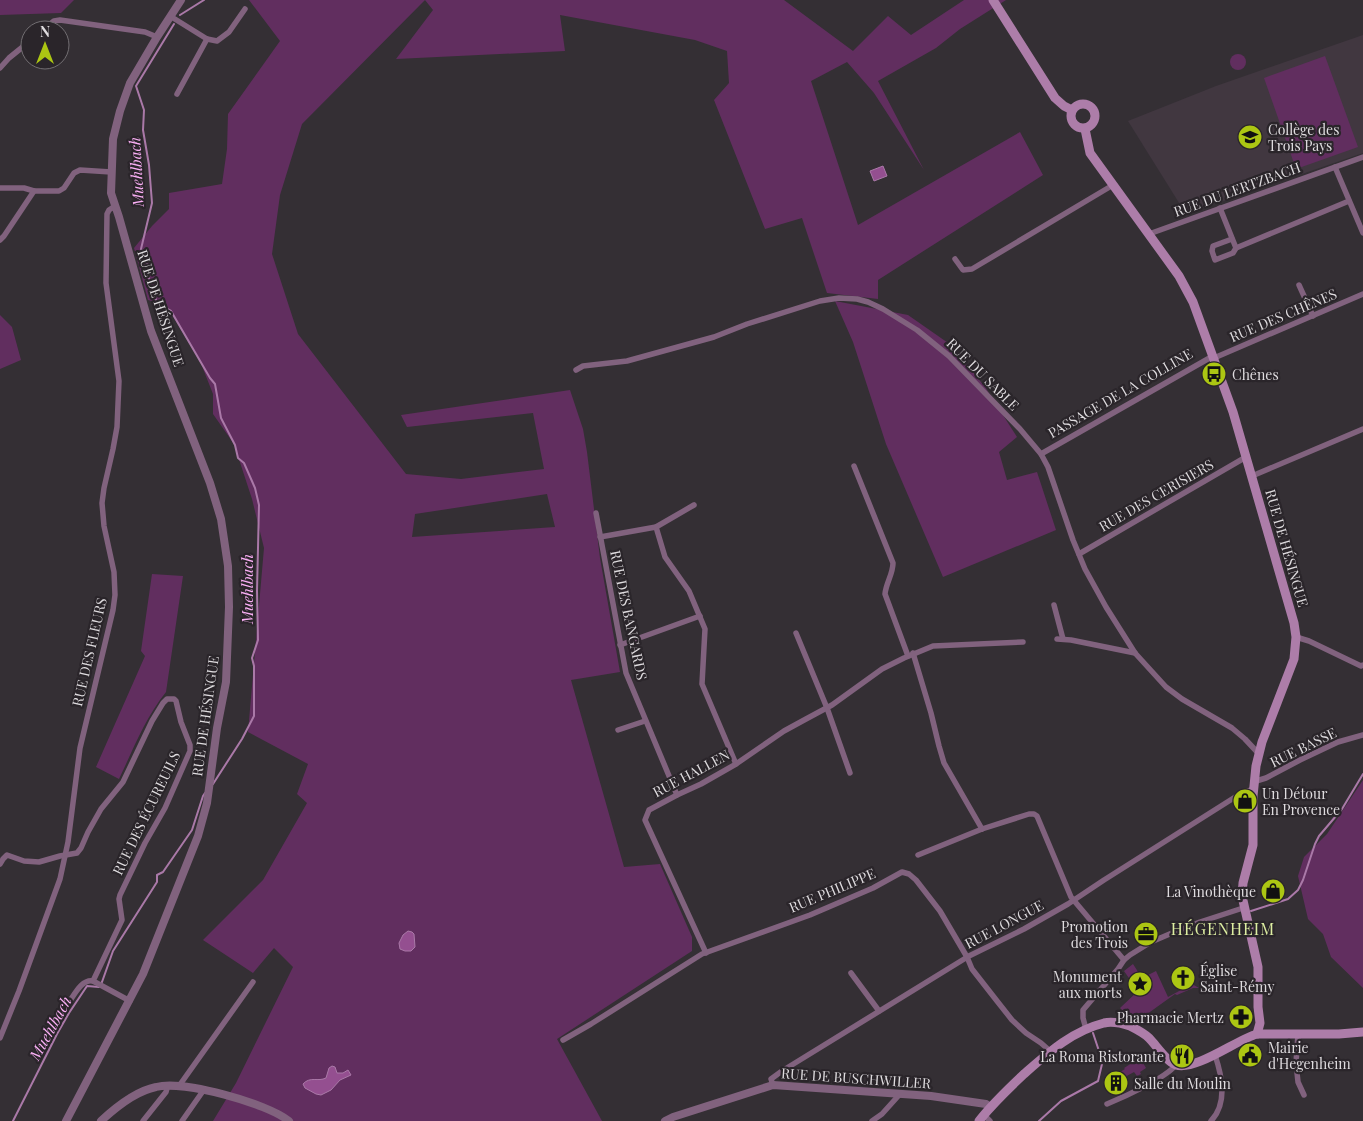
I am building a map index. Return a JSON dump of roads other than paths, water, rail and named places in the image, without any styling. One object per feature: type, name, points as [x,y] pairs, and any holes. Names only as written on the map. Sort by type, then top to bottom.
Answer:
[{"type":"main road","points":[[993,0],[1055,98],[1072,110]]},
{"type":"main road","points":[[1083,104],[1091,107],[1095,112],[1096,119],[1094,124],[1085,129],[1074,125],[1071,118],[1072,110],[1083,104]]},
{"type":"main road","name":"RUE DE HÉSINGUE","points":[[1085,129],[1090,152],[1149,234],[1193,302],[1234,412],[1294,622],[1296,638],[1294,659],[1259,754],[1253,786],[1253,844],[1243,883],[1242,896],[1244,908],[1257,958],[1260,1023],[1257,1034]]},
{"type":"main road","points":[[984,1119],[990,1107],[1050,1051],[1065,1040],[1103,1023],[1121,1023],[1132,1027],[1148,1037],[1170,1062],[1176,1065],[1188,1065],[1215,1055],[1249,1036],[1257,1034],[1350,1034],[1363,1032]]},
{"type":"street","points":[[115,206],[111,193],[111,172],[113,138],[120,110],[130,83],[181,0]]},
{"type":"street","points":[[170,16],[207,39],[217,41],[230,32],[245,9]]},
{"type":"street","points":[[70,21],[145,32],[157,37]]},
{"type":"street","points":[[177,94],[207,39]]},
{"type":"street","points":[[0,68],[20,49]]},
{"type":"street","name":"RUE DU LERTZBACH","points":[[1149,234],[1363,157]]},
{"type":"street","points":[[1335,167],[1363,233]]},
{"type":"street","points":[[0,188],[59,191],[64,188],[74,173],[80,170],[111,172]]},
{"type":"street","points":[[955,259],[963,270],[972,269],[1113,186]]},
{"type":"street","points":[[0,240],[34,191]]},
{"type":"street","points":[[1232,239],[1213,246],[1212,251],[1215,260],[1232,253],[1236,248],[1349,200]]},
{"type":"street","name":"RUE DE HÉSINGUE","points":[[66,1121],[130,1001],[153,951],[198,836],[204,819],[227,670],[228,566],[221,519],[214,495],[153,338],[115,206]]},
{"type":"street","name":"RUE DES FLEURS","points":[[0,1038],[52,903],[66,855],[80,748],[113,610],[115,595],[114,572],[104,526],[102,503],[115,439],[119,396],[119,380],[105,277],[107,214],[115,206]]},
{"type":"street","points":[[1220,208],[1236,248]]},
{"type":"street","points":[[1299,285],[1313,316]]},
{"type":"street","name":"RUE DES CHÊNES","points":[[1213,357],[1363,294]]},
{"type":"street","name":"RUE DU SABLE","points":[[576,370],[583,366],[627,360],[714,337],[747,324],[820,301],[839,298],[856,299],[868,302],[889,312],[917,330],[950,356],[1020,429],[1041,454],[1050,472],[1079,554],[1106,607],[1134,653],[1166,687],[1182,699],[1232,728],[1259,754]]},
{"type":"street","name":"PASSAGE DE LA COLLINE","points":[[1041,454],[1213,357]]},
{"type":"street","points":[[1252,476],[1363,429]]},
{"type":"street","name":"RUE DES CERISIERS","points":[[1079,554],[1246,457]]},
{"type":"street","points":[[854,466],[893,563],[885,594],[931,712],[944,763],[982,830]]},
{"type":"street","points":[[600,537],[656,527],[694,505]]},
{"type":"street","name":"RUE DES BANGARDS","points":[[596,513],[626,673],[677,795]]},
{"type":"street","points":[[656,527],[665,557],[689,591],[705,629],[702,684],[736,764]]},
{"type":"street","points":[[1054,605],[1060,639],[1134,653]]},
{"type":"street","points":[[620,645],[700,616]]},
{"type":"street","points":[[796,633],[827,708],[850,773]]},
{"type":"street","points":[[1296,638],[1309,641],[1361,666],[1363,665]]},
{"type":"street","name":"RUE HALLEN","points":[[706,952],[645,820],[649,810],[736,764],[784,731],[843,698],[882,669],[910,655],[933,646],[1024,642]]},
{"type":"street","name":"RUE DES ÉCUREUILS","points":[[66,855],[79,851],[101,809],[121,786],[152,721],[163,703],[168,699],[174,699],[190,745],[190,751],[168,803],[145,843],[120,895],[122,920],[95,982]]},
{"type":"street","points":[[618,730],[645,721]]},
{"type":"street","name":"RUE BASSE","points":[[1253,786],[1338,742],[1363,735]]},
{"type":"street","name":"RUE LONGUE","points":[[772,1085],[771,1079],[782,1071],[967,957],[1074,900],[1253,786]]},
{"type":"street","points":[[918,855],[982,830],[1034,814],[1037,816],[1074,900],[1124,960]]},
{"type":"street","points":[[0,864],[7,856],[36,862],[66,855]]},
{"type":"street","name":"RUE PHILIPPE","points":[[563,1040],[706,952],[810,915],[873,888],[902,872],[909,874],[916,880],[940,911],[972,969],[1012,1020],[1050,1051]]},
{"type":"street","points":[[1086,1029],[1083,1010],[1124,960],[1151,942],[1172,932],[1244,908]]},
{"type":"street","points":[[850,973],[879,1011]]},
{"type":"street","points":[[67,1005],[84,982],[90,981],[130,1001]]},
{"type":"street","points":[[179,1086],[253,982]]},
{"type":"street","points":[[1298,1034],[1296,1063],[1298,1082],[1304,1095]]},
{"type":"street","points":[[1211,1121],[1219,1109],[1222,1100],[1221,1075],[1215,1055]]},
{"type":"street","points":[[1107,1104],[1158,1078],[1176,1065]]},
{"type":"street","points":[[143,1121],[166,1092],[168,1085]]},
{"type":"street","points":[[101,1121],[120,1106],[143,1092],[168,1085],[188,1087],[259,1105],[274,1111],[289,1121]]},
{"type":"street","name":"RUE DE BUSCHWILLER","points":[[665,1121],[772,1085],[947,1097],[986,1104],[990,1107]]},
{"type":"street","points":[[182,1121],[203,1091]]},
{"type":"street","points":[[872,1121],[882,1114],[900,1094]]},
{"type":"waterway","points":[[180,15],[204,0]]},
{"type":"waterway","name":"Muehlbach","points":[[174,24],[136,86],[144,110],[143,130],[149,165],[152,203],[141,249],[146,256],[150,287],[156,300],[160,305],[171,311],[215,384],[221,418],[235,445],[238,458],[244,463],[255,488],[259,505],[258,640],[252,658],[254,666],[254,716],[242,739],[213,784]]},
{"type":"waterway","points":[[1251,911],[1288,899],[1298,890],[1319,836],[1342,809],[1363,774]]},
{"type":"waterway","name":"Muehlbach","points":[[13,1121],[69,1013],[87,986],[99,987],[113,951],[157,882],[157,875],[163,872],[192,830],[205,793]]},
{"type":"waterway","points":[[1039,1121],[1061,1101],[1098,1081],[1102,1060],[1093,1033]]},
{"type":"place","name":"Collège des Trois Pays","points":[[1250,137]]},
{"type":"place","name":"Chênes","points":[[1214,374]]},
{"type":"place","name":"Un Détour En Provence","points":[[1245,801]]},
{"type":"place","name":"La Vinothèque","points":[[1273,891]]},
{"type":"place","name":"Promotion des Trois","points":[[1146,934]]},
{"type":"place","name":"Église Saint-Rémy","points":[[1183,978]]},
{"type":"place","name":"Monument aux morts","points":[[1140,984]]},
{"type":"place","name":"Pharmacie Mertz","points":[[1241,1017]]},
{"type":"place","name":"Mairie d'Hegenheim","points":[[1250,1055]]},
{"type":"place","name":"La Roma Ristorante","points":[[1182,1056]]},
{"type":"place","name":"Salle du Moulin","points":[[1116,1083]]},
{"type":"district","name":"HÉGENHEIM","points":[[1223,928]]}]
